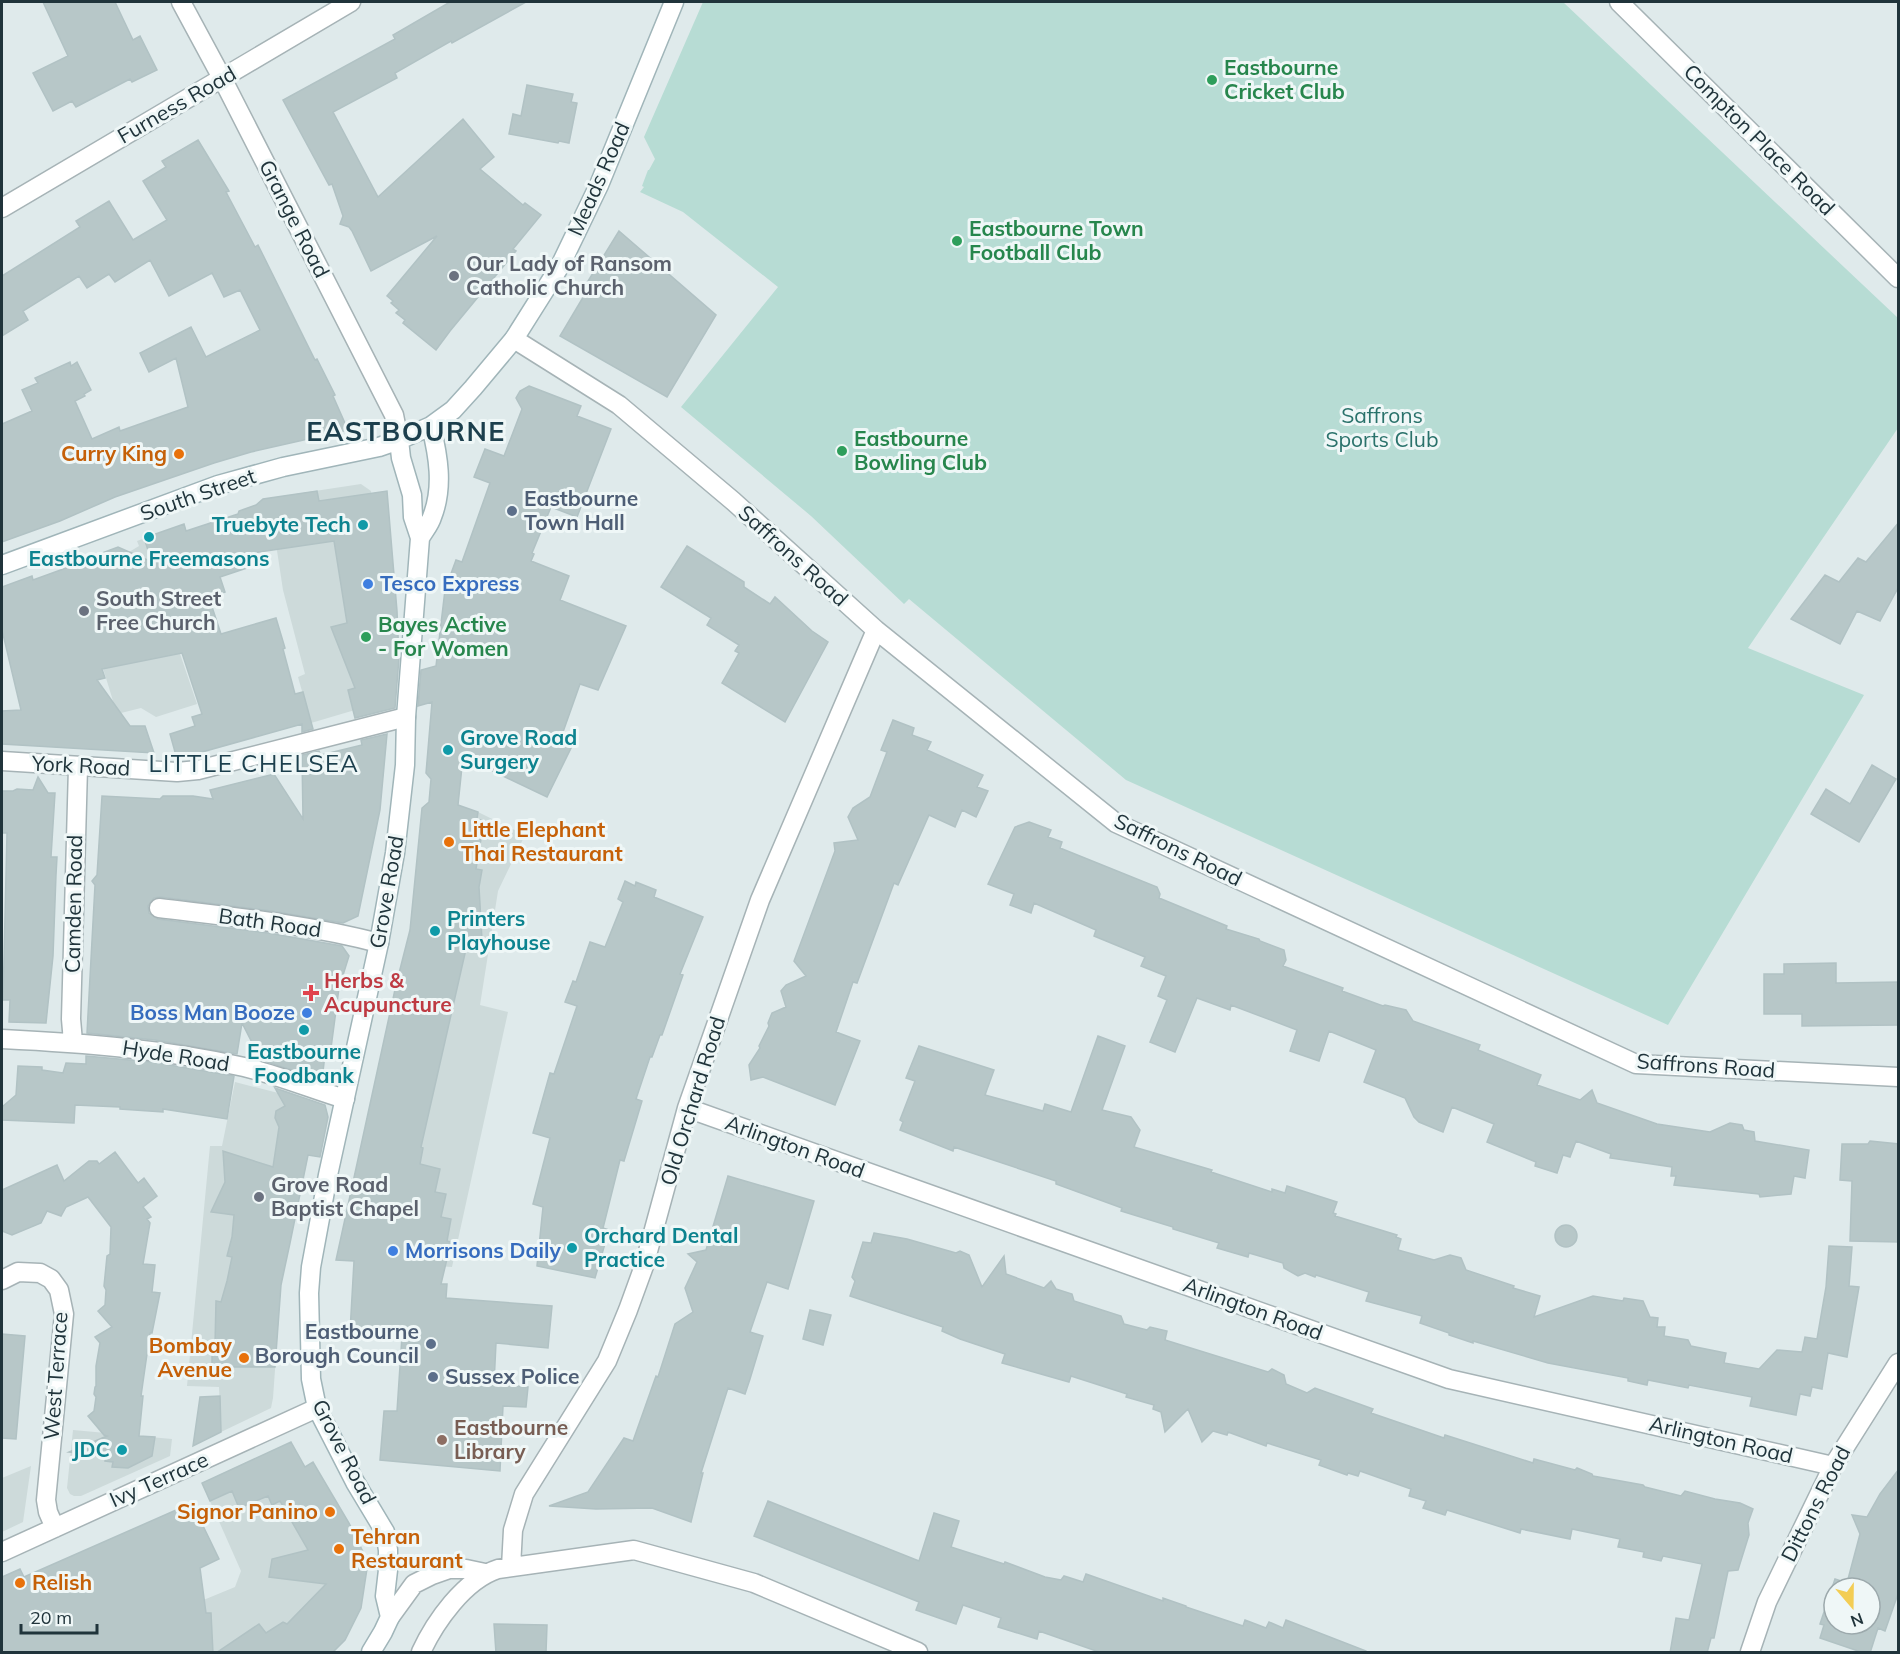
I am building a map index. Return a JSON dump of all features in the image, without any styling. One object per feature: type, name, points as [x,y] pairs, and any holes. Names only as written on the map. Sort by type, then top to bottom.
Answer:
[{"type":"street","name":"Grange Road","points":[[181,2],[394,415],[399,440]]},
{"type":"street","name":"Furness Road","points":[[2,208],[351,2]]},
{"type":"street","name":"Meads Road","points":[[399,440],[431,426],[453,410],[514,339],[560,266],[581,225],[674,2]]},
{"type":"street","name":"Compton Place Road","points":[[1619,2],[1899,278]]},
{"type":"street","name":"Saffrons Road","points":[[514,339],[619,405],[733,501],[876,630],[1116,823],[1636,1064],[1899,1077]]},
{"type":"street","name":"Grove Road","points":[[420,538],[433,516],[437,491],[439,468],[431,426]]},
{"type":"street","name":"Grove Road","points":[[390,1617],[385,1596],[388,1550],[385,1532],[355,1482],[317,1408],[311,1379],[309,1293],[310,1268],[379,943],[395,853],[405,765],[406,717],[420,538],[412,517],[412,495],[401,458],[399,440]]},
{"type":"street","name":"South Street","points":[[2,565],[218,485],[284,467],[379,447],[399,440]]},
{"type":"street","name":"Old Orchard Road","points":[[511,1567],[513,1530],[524,1494],[607,1361],[632,1299],[644,1266],[687,1108],[760,900],[876,630]]},
{"type":"street","name":"York Road","points":[[2,761],[177,772],[198,771],[406,717]]},
{"type":"street","name":"Camden Road","points":[[73,1042],[71,1019],[78,766]]},
{"type":"street","name":"Bath Road","points":[[159,908],[260,920],[349,935],[379,943]]},
{"type":"street","name":"Hyde Road","points":[[2,1039],[73,1042],[170,1052],[246,1068],[345,1099]]},
{"type":"street","name":"Arlington Road","points":[[687,1108],[1449,1379],[1833,1466]]},
{"type":"street","name":"West Terrace","points":[[2,1280],[18,1272],[40,1273],[51,1279],[59,1290],[64,1314],[46,1500],[55,1528]]},
{"type":"street","name":"Dittons Road","points":[[1750,1653],[1767,1602],[1833,1466],[1899,1363]]},
{"type":"street","name":"Ivy Terrace","points":[[2,1552],[317,1408]]},
{"type":"street","points":[[370,1653],[390,1617],[414,1584],[432,1575],[449,1569],[466,1569],[485,1573],[511,1567],[634,1550],[754,1583],[918,1653]]},
{"type":"street","points":[[421,1653],[436,1623],[485,1573]]},
{"type":"shaded area","points":[[361,484],[371,491],[384,589],[382,702],[311,723],[298,677],[305,674],[283,590],[269,498]]},
{"type":"shaded area","points":[[184,524],[218,623],[174,636],[197,704],[156,717],[141,708],[117,714],[99,655],[102,553],[118,547],[129,552],[139,546],[137,541]]},
{"type":"shaded area","points":[[429,802],[458,805],[525,835],[498,891],[480,1005],[508,1012],[452,1267],[336,1260],[410,930],[422,808]]},
{"type":"shaded area","points":[[235,1082],[313,1102],[317,1114],[281,1285],[271,1408],[221,1432],[219,1387],[187,1386],[210,1146],[222,1146]]},
{"type":"shaded area","points":[[73,1430],[172,1439],[170,1456],[81,1496],[74,1496],[67,1488]]},
{"type":"shaded area","points":[[287,1444],[293,1446],[357,1558],[323,1652],[2,1652],[2,1577],[20,1569],[45,1627],[184,1608],[235,1587],[241,1571],[202,1483]]},
{"type":"shaded area","points":[[31,1466],[23,1522],[2,1532],[2,1478]]},
{"type":"green space","name":"Saffrons Sports Club","points":[[703,2],[1563,2],[1898,318],[1898,428],[1748,648],[1864,695],[1668,1025],[1126,780],[909,599],[904,604],[811,516],[681,407],[778,287],[683,212],[640,192],[644,187],[642,186],[648,170],[655,159],[644,137]]},
{"type":"building","points":[[43,2],[115,2],[133,40],[140,36],[157,70],[132,82],[130,79],[76,107],[72,101],[53,111],[33,73],[68,56]]},
{"type":"building","points":[[450,2],[526,2],[452,43],[451,41],[395,73],[397,78],[333,112],[378,197],[463,119],[494,157],[480,169],[523,205],[525,203],[541,215],[513,249],[516,251],[436,350],[403,323],[405,320],[396,313],[399,310],[387,296],[437,236],[371,271],[352,231],[349,227],[340,224],[343,216],[332,184],[329,185],[283,100],[395,39],[393,35]]},
{"type":"building","points":[[527,85],[573,94],[571,102],[577,103],[569,143],[509,134],[513,114],[521,116]]},
{"type":"building","points":[[198,140],[229,191],[226,192],[255,247],[258,245],[315,360],[317,359],[335,395],[333,396],[348,430],[251,452],[214,463],[115,497],[60,521],[2,542],[2,424],[32,411],[22,390],[38,383],[35,378],[70,362],[71,366],[77,362],[91,390],[75,401],[92,439],[119,427],[120,431],[188,407],[176,358],[149,372],[140,353],[191,327],[206,357],[260,330],[240,290],[224,297],[212,273],[169,296],[150,260],[115,282],[109,274],[87,288],[79,276],[23,311],[28,320],[2,336],[2,276],[80,227],[76,221],[109,201],[133,240],[167,220],[143,181],[166,167],[162,161]]},
{"type":"building","points":[[619,231],[716,315],[667,397],[560,336],[588,289],[585,286]]},
{"type":"building","points":[[529,386],[581,406],[577,416],[611,429],[577,517],[551,507],[532,553],[534,554],[531,561],[569,576],[560,600],[626,626],[598,690],[580,684],[563,732],[576,738],[547,797],[463,757],[458,805],[478,812],[477,819],[484,821],[476,869],[482,870],[479,887],[482,940],[480,952],[466,949],[421,1147],[423,1148],[420,1164],[440,1169],[435,1192],[446,1194],[441,1217],[451,1219],[447,1241],[451,1242],[441,1284],[447,1284],[446,1298],[552,1306],[548,1348],[496,1343],[494,1384],[528,1387],[526,1407],[503,1406],[500,1471],[380,1460],[384,1411],[397,1411],[402,1336],[350,1332],[354,1261],[336,1260],[410,930],[422,808],[429,802],[431,779],[426,773],[432,702],[418,706],[421,670],[436,666],[445,590],[456,560],[462,562],[490,483],[474,477],[485,449],[504,456],[522,409],[516,398],[520,391]]},
{"type":"building","points":[[317,491],[319,501],[387,491],[399,658],[395,708],[355,718],[348,690],[355,688],[331,627],[347,623],[334,541],[246,554],[250,567],[220,577],[225,592],[209,598],[221,634],[276,618],[295,694],[303,692],[313,729],[302,732],[302,724],[177,759],[170,734],[195,726],[192,717],[202,714],[182,653],[102,669],[105,678],[97,680],[130,726],[145,726],[154,753],[2,744],[2,711],[21,710],[2,630],[2,587],[32,576],[33,580],[118,547],[152,562],[144,538],[184,524],[186,531],[238,514],[239,511],[256,505],[263,499]]},
{"type":"building","points":[[1899,522],[1899,586],[1880,621],[1857,611],[1840,644],[1791,619],[1825,575],[1839,582],[1858,558],[1866,562]]},
{"type":"building","points":[[687,546],[744,582],[744,587],[770,604],[775,597],[812,631],[828,642],[785,722],[722,683],[739,653],[735,651],[739,645],[707,625],[711,618],[661,587]]},
{"type":"building","points":[[893,720],[914,728],[912,735],[931,742],[927,750],[983,775],[977,787],[988,791],[976,817],[962,810],[955,827],[929,815],[898,885],[894,883],[857,983],[853,982],[836,1032],[860,1041],[835,1105],[763,1077],[751,1080],[749,1065],[760,1048],[772,1013],[786,1007],[781,991],[786,985],[806,976],[794,961],[835,851],[834,843],[858,840],[848,817],[853,808],[870,797],[887,752],[881,750]]},
{"type":"building","points":[[387,734],[380,810],[358,916],[343,923],[160,897],[154,898],[148,906],[149,913],[158,919],[268,933],[342,946],[349,956],[339,988],[331,1048],[326,1046],[322,1080],[261,1060],[242,1023],[237,1054],[155,1040],[87,1033],[95,885],[92,881],[97,875],[102,796],[160,799],[163,796],[193,796],[213,799],[210,790],[274,774],[303,819],[302,755],[319,751],[321,755],[362,745],[361,740]]},
{"type":"building","points":[[1872,765],[1896,779],[1859,842],[1811,814],[1826,789],[1850,804]]},
{"type":"building","points":[[38,777],[48,793],[55,793],[51,857],[57,857],[53,956],[46,1023],[9,1022],[10,1000],[3,1000],[7,833],[2,833],[2,791],[33,790]]},
{"type":"building","points":[[1029,822],[1051,830],[1048,837],[1062,842],[1060,848],[1157,887],[1159,898],[1227,926],[1226,929],[1259,939],[1284,950],[1286,960],[1283,966],[1343,988],[1342,991],[1383,1006],[1406,1010],[1413,1021],[1480,1045],[1478,1050],[1541,1075],[1537,1085],[1580,1100],[1592,1090],[1597,1103],[1657,1124],[1710,1132],[1730,1123],[1742,1125],[1744,1130],[1754,1132],[1755,1141],[1809,1150],[1805,1178],[1794,1176],[1791,1194],[1760,1197],[1759,1194],[1674,1185],[1676,1176],[1671,1176],[1672,1167],[1610,1158],[1611,1154],[1576,1141],[1570,1157],[1563,1155],[1557,1173],[1535,1166],[1536,1162],[1487,1142],[1494,1124],[1452,1107],[1443,1132],[1419,1122],[1405,1098],[1364,1082],[1376,1050],[1329,1031],[1319,1061],[1290,1051],[1297,1030],[1231,1005],[1230,1010],[1197,998],[1175,1052],[1150,1042],[1167,1000],[1158,996],[1166,976],[1141,966],[1145,957],[1094,936],[1096,930],[1034,903],[1031,913],[1010,905],[1014,894],[988,884],[1015,827]]},
{"type":"building","points":[[625,881],[635,886],[636,882],[656,890],[654,897],[703,917],[680,974],[683,975],[662,1035],[650,1057],[636,1099],[642,1101],[624,1161],[620,1160],[603,1228],[609,1230],[595,1278],[537,1266],[543,1207],[533,1204],[550,1138],[533,1133],[550,1073],[554,1074],[577,1006],[565,1002],[573,981],[576,982],[590,942],[605,947],[623,902],[618,899]]},
{"type":"building","points":[[1836,963],[1836,983],[1899,982],[1899,1025],[1802,1026],[1802,1014],[1764,1014],[1764,974],[1784,974],[1784,964]]},
{"type":"building","points":[[1098,1036],[1125,1046],[1102,1110],[1131,1117],[1140,1130],[1134,1147],[1212,1170],[1211,1172],[1272,1192],[1272,1189],[1285,1193],[1287,1186],[1337,1202],[1333,1213],[1336,1214],[1335,1216],[1397,1235],[1396,1237],[1401,1239],[1398,1250],[1434,1260],[1450,1255],[1461,1258],[1466,1270],[1540,1296],[1534,1317],[1593,1296],[1623,1301],[1624,1298],[1643,1301],[1650,1317],[1658,1318],[1657,1327],[1665,1327],[1664,1336],[1688,1340],[1691,1346],[1726,1353],[1724,1363],[1759,1369],[1777,1350],[1802,1352],[1805,1337],[1817,1339],[1826,1287],[1829,1246],[1852,1247],[1849,1286],[1859,1287],[1847,1357],[1828,1353],[1822,1389],[1812,1387],[1810,1396],[1800,1394],[1796,1415],[1750,1406],[1752,1397],[1648,1380],[1647,1385],[1628,1381],[1628,1378],[1548,1363],[1449,1335],[1449,1333],[1420,1323],[1422,1316],[1366,1301],[1369,1292],[1316,1275],[1315,1277],[1305,1273],[1298,1276],[1284,1268],[1283,1263],[1249,1253],[1248,1257],[1217,1248],[1219,1243],[1121,1211],[1122,1208],[1056,1184],[1056,1181],[954,1147],[953,1151],[900,1130],[903,1122],[900,1120],[915,1081],[906,1078],[919,1046],[994,1070],[985,1095],[1043,1111],[1045,1104],[1071,1112]]},
{"type":"building","points":[[86,1056],[152,1062],[234,1076],[227,1119],[163,1109],[163,1112],[75,1105],[74,1123],[2,1120],[2,1107],[16,1095],[18,1066],[42,1067],[42,1070],[63,1073],[66,1063],[86,1064]]},
{"type":"building","points":[[275,1088],[325,1105],[328,1117],[320,1157],[308,1155],[281,1285],[275,1367],[212,1367],[216,1301],[221,1302],[232,1257],[227,1256],[234,1215],[211,1212],[225,1182],[223,1151],[273,1167],[279,1127],[275,1118],[276,1111],[285,1106]]},
{"type":"building","points":[[1870,1141],[1899,1144],[1899,1242],[1850,1241],[1852,1181],[1840,1180],[1842,1144],[1868,1144]]},
{"type":"building","points":[[115,1152],[138,1183],[144,1178],[157,1196],[143,1207],[151,1217],[147,1219],[150,1223],[143,1264],[155,1265],[152,1292],[160,1293],[152,1333],[150,1333],[141,1396],[143,1396],[139,1436],[155,1437],[152,1456],[128,1468],[112,1467],[113,1462],[105,1461],[106,1456],[69,1452],[107,1436],[88,1416],[94,1411],[96,1397],[94,1394],[96,1366],[100,1343],[95,1337],[112,1327],[98,1311],[105,1305],[104,1286],[107,1256],[110,1254],[111,1227],[88,1197],[66,1207],[61,1216],[47,1211],[41,1223],[12,1235],[2,1231],[2,1190],[57,1165],[64,1181],[89,1161],[97,1161],[99,1164]]},
{"type":"building","points":[[728,1176],[814,1201],[788,1289],[767,1282],[750,1332],[763,1336],[750,1379],[745,1394],[728,1388],[701,1473],[703,1473],[691,1522],[652,1508],[596,1509],[549,1506],[588,1492],[624,1438],[633,1441],[656,1376],[658,1377],[675,1324],[693,1312],[685,1288],[697,1262],[688,1254],[706,1250]]},
{"type":"building","points":[[1566,1225],[1574,1228],[1577,1236],[1574,1244],[1566,1247],[1558,1244],[1555,1236],[1558,1228]]},
{"type":"building","points":[[874,1233],[907,1239],[956,1253],[960,1251],[969,1255],[982,1287],[1004,1256],[1006,1274],[1044,1288],[1051,1281],[1056,1289],[1072,1294],[1074,1301],[1121,1316],[1124,1324],[1147,1330],[1150,1327],[1167,1331],[1165,1340],[1268,1372],[1272,1369],[1284,1375],[1286,1384],[1307,1393],[1315,1388],[1373,1409],[1371,1413],[1444,1438],[1445,1435],[1533,1463],[1534,1459],[1575,1470],[1577,1468],[1593,1476],[1643,1485],[1681,1496],[1685,1491],[1740,1503],[1753,1509],[1748,1523],[1749,1535],[1738,1570],[1728,1571],[1714,1638],[1711,1638],[1707,1653],[1670,1653],[1676,1618],[1689,1620],[1702,1564],[1663,1556],[1661,1561],[1643,1557],[1644,1552],[1618,1547],[1620,1539],[1572,1529],[1570,1539],[1521,1529],[1520,1533],[1447,1510],[1445,1515],[1423,1508],[1426,1501],[1409,1496],[1411,1489],[1360,1471],[1358,1476],[1348,1473],[1347,1475],[1319,1465],[1321,1460],[1267,1443],[1266,1446],[1228,1432],[1227,1435],[1213,1431],[1202,1442],[1188,1409],[1165,1432],[1161,1412],[1153,1409],[1154,1405],[1071,1376],[1069,1382],[1002,1363],[1005,1354],[960,1339],[942,1331],[943,1327],[850,1296],[855,1281],[852,1277],[863,1242],[871,1243]]},
{"type":"building","points":[[810,1310],[831,1315],[823,1345],[803,1339]]},
{"type":"building","points":[[2,1334],[25,1336],[16,1439],[2,1438]]},
{"type":"building","points":[[220,1396],[221,1432],[193,1446],[200,1397]]},
{"type":"building","points":[[291,1442],[305,1467],[313,1462],[349,1523],[368,1562],[361,1608],[345,1640],[332,1653],[216,1653],[259,1624],[266,1633],[283,1622],[287,1624],[326,1584],[269,1577],[272,1559],[308,1550],[280,1501],[272,1505],[268,1496],[239,1508],[232,1491],[210,1501],[202,1483]]},
{"type":"building","points":[[1899,1469],[1899,1591],[1885,1631],[1882,1630],[1882,1576],[1849,1576],[1860,1534],[1852,1515],[1867,1517],[1880,1494]]},
{"type":"building","points":[[768,1501],[919,1561],[934,1513],[959,1521],[951,1547],[1004,1564],[1005,1562],[1045,1577],[1061,1580],[1064,1576],[1083,1582],[1086,1574],[1243,1626],[1245,1620],[1266,1628],[1269,1622],[1283,1628],[1286,1620],[1366,1651],[1366,1653],[1102,1653],[1039,1631],[1037,1639],[998,1627],[1001,1618],[963,1605],[956,1624],[916,1610],[919,1602],[754,1536]]},
{"type":"building","points":[[192,1503],[219,1559],[200,1568],[206,1613],[211,1613],[213,1653],[2,1653],[2,1577],[20,1569],[24,1577]]},
{"type":"building","points":[[494,1624],[547,1625],[546,1653],[496,1653]]},
{"type":"building","points":[[1822,1632],[1822,1636],[1875,1636],[1870,1653],[1820,1638]]},
{"type":"place","name":"Eastbourne Cricket Club","points":[[1212,80]]},
{"type":"place","name":"Eastbourne Town Football Club","points":[[957,241]]},
{"type":"place","name":"Our Lady of Ransom Catholic Church","points":[[454,276]]},
{"type":"place","name":"Eastbourne Bowling Club","points":[[842,451]]},
{"type":"place","name":"Curry King","points":[[179,454]]},
{"type":"place","name":"Eastbourne Town Hall","points":[[512,511]]},
{"type":"place","name":"Truebyte Tech","points":[[363,525]]},
{"type":"place","name":"Eastbourne Freemasons","points":[[149,537]]},
{"type":"place","name":"Tesco Express","points":[[368,584]]},
{"type":"place","name":"South Street Free Church","points":[[84,611]]},
{"type":"place","name":"Bayes Active - For Women","points":[[366,637]]},
{"type":"place","name":"Grove Road Surgery","points":[[448,750]]},
{"type":"place","name":"Little Elephant Thai Restaurant","points":[[449,842]]},
{"type":"place","name":"Printers Playhouse","points":[[435,931]]},
{"type":"place","name":"Herbs & Acupuncture","points":[[311,993]]},
{"type":"place","name":"Boss Man Booze","points":[[307,1013]]},
{"type":"place","name":"Eastbourne Foodbank","points":[[304,1030]]},
{"type":"place","name":"Grove Road Baptist Chapel","points":[[259,1197]]},
{"type":"place","name":"Orchard Dental Practice","points":[[572,1248]]},
{"type":"place","name":"Morrisons Daily","points":[[393,1251]]},
{"type":"place","name":"Eastbourne Borough Council","points":[[431,1344]]},
{"type":"place","name":"Bombay Avenue","points":[[244,1358]]},
{"type":"place","name":"Sussex Police","points":[[433,1377]]},
{"type":"place","name":"Eastbourne Library","points":[[442,1440]]},
{"type":"place","name":"JDC","points":[[122,1450]]},
{"type":"place","name":"Signor Panino","points":[[330,1512]]},
{"type":"place","name":"Tehran Restaurant","points":[[339,1549]]},
{"type":"place","name":"Relish","points":[[20,1583]]},
{"type":"district","name":"EASTBOURNE","points":[[406,432]]},
{"type":"district","name":"LITTLE CHELSEA","points":[[254,764]]}]
